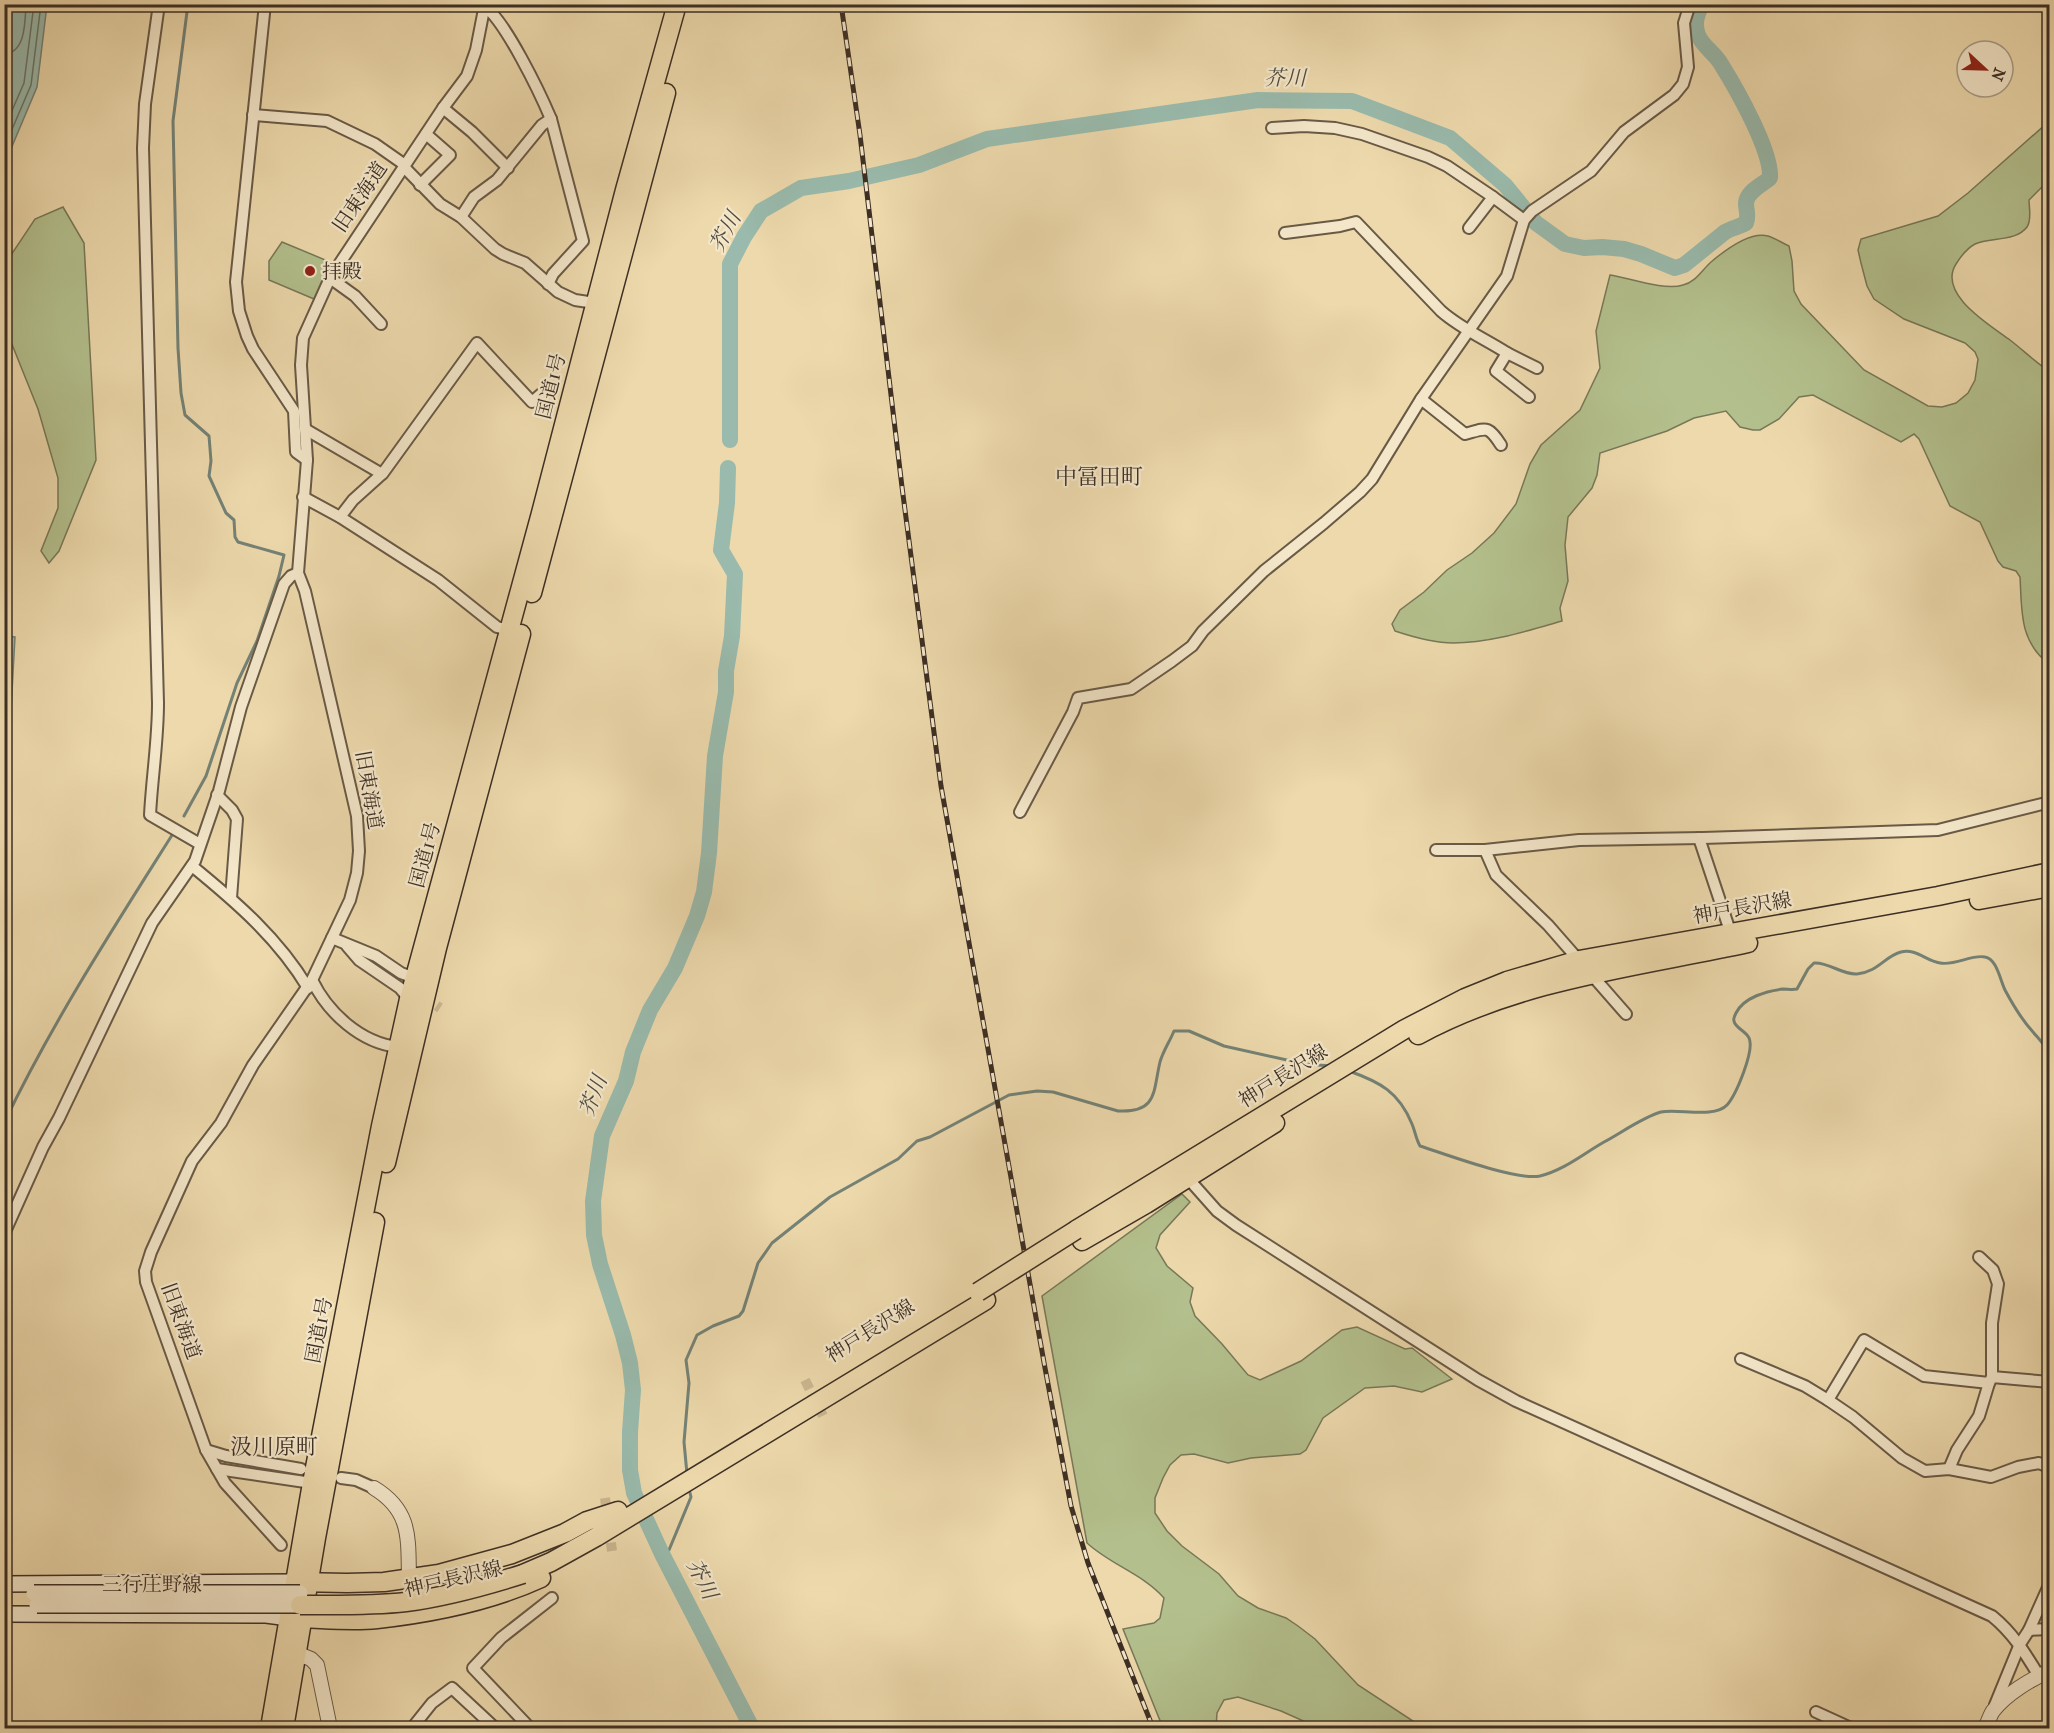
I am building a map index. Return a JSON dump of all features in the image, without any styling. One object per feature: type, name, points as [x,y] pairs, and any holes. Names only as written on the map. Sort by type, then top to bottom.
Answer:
[{"type":"main road","name":"国道1号","points":[[284,1728],[296,1653],[306,1476],[398,1047],[415,974],[677,4]]},
{"type":"main road","name":"国道1号","points":[[270,1728],[299,1600],[402,1091],[437,948],[689,4]]},
{"type":"main road","name":"神戸長沢線","points":[[299,1600],[356,1583],[520,1569],[551,1562],[1465,998],[1507,981],[1579,960],[1975,889],[2049,872]]},
{"type":"main road","name":"神戸長沢線","points":[[1412,1032],[1514,994],[1593,974],[1770,938],[2049,887]]},
{"type":"main road","name":"神戸長沢線","points":[[299,1600],[375,1604],[408,1602],[472,1589],[520,1569]]},
{"type":"main road","name":"神戸長沢線","points":[[299,1600],[375,1619],[443,1608],[487,1597],[520,1569]]},
{"type":"main road","name":"三行庄野線","points":[[4,1584],[299,1600]]},
{"type":"main road","name":"三行庄野線","points":[[4,1594],[36,1599],[299,1600]]},
{"type":"main road","name":"三行庄野線","points":[[4,1606],[36,1599]]},
{"type":"main road","name":"三行庄野線","points":[[4,1614],[257,1615],[299,1600]]},
{"type":"street","points":[[159,4],[145,104],[143,148],[158,703],[158,739],[150,815],[200,844]]},
{"type":"street","points":[[265,4],[237,273],[237,300],[242,323],[253,349],[294,411],[296,452],[307,460]]},
{"type":"street","points":[[1020,812],[1073,712],[1078,698],[1131,689],[1172,662],[1192,646],[1203,631],[1264,571],[1360,492],[1372,479],[1420,399],[1507,276],[1528,216],[1591,171],[1624,132],[1674,94],[1683,84],[1688,68],[1684,23],[1690,4]]},
{"type":"street","points":[[484,5],[497,20],[523,62],[551,119],[584,241],[553,274],[548,284]]},
{"type":"street","name":"旧東海道","points":[[281,1545],[225,1483],[206,1450],[146,1282],[145,1271],[163,1223],[192,1161],[221,1123],[252,1065],[310,984],[354,887],[359,851],[358,829],[346,765],[305,591],[298,573],[307,460],[301,365],[303,338],[330,278],[466,76],[476,50],[484,5]]},
{"type":"street","points":[[443,108],[508,168]]},
{"type":"street","points":[[253,115],[319,119],[375,144],[404,166],[440,204],[461,218],[495,249],[525,263],[558,292],[575,300],[595,303]]},
{"type":"street","points":[[461,218],[474,196],[497,180],[542,125],[551,119]]},
{"type":"street","points":[[1272,128],[1304,126],[1362,134],[1448,166],[1494,197],[1528,216]]},
{"type":"street","points":[[420,185],[450,154],[426,134]]},
{"type":"street","points":[[1469,228],[1494,197]]},
{"type":"street","points":[[1284,233],[1356,222],[1453,321],[1537,368]]},
{"type":"street","points":[[330,278],[355,296],[381,324]]},
{"type":"street","points":[[340,517],[353,500],[382,474],[477,344],[532,402],[548,387]]},
{"type":"street","points":[[1507,352],[1496,371],[1530,397]]},
{"type":"street","points":[[1420,399],[1465,434],[1486,428],[1491,430],[1501,445]]},
{"type":"street","points":[[305,429],[382,474]]},
{"type":"street","points":[[303,497],[340,517],[438,580],[497,627],[509,630]]},
{"type":"street","points":[[4,1234],[43,1147],[152,923],[192,866],[217,795],[241,707],[284,584],[291,576],[298,573]]},
{"type":"street","points":[[217,795],[232,810],[237,819],[231,898]]},
{"type":"street","points":[[1436,850],[1485,850],[1569,840],[1938,830],[2049,802]]},
{"type":"street","points":[[1699,838],[1731,934]]},
{"type":"street","points":[[1485,850],[1496,875],[1548,925],[1626,1014]]},
{"type":"street","points":[[192,866],[231,898],[273,938],[338,1016],[372,1040],[387,1046],[398,1047]]},
{"type":"street","points":[[332,938],[376,956],[401,973],[415,974]]},
{"type":"street","points":[[347,945],[387,972]]},
{"type":"street","points":[[347,945],[359,960],[400,988],[409,999]]},
{"type":"street","points":[[1184,1172],[1217,1210],[1236,1225],[1501,1393],[1986,1613],[2006,1627],[2044,1674],[2011,1695],[1993,1711]]},
{"type":"street","points":[[1949,1469],[1957,1450],[1979,1416],[1991,1380],[1992,1323],[1998,1284],[1993,1270],[1979,1257]]},
{"type":"street","points":[[1828,1400],[1864,1340],[1924,1376],[2049,1382]]},
{"type":"street","points":[[1742,1359],[1805,1386],[1828,1400],[1902,1458],[1925,1471],[1949,1469],[1991,1477],[2018,1467],[2039,1463],[2049,1468]]},
{"type":"street","points":[[206,1450],[306,1476]]},
{"type":"street","points":[[217,1469],[306,1476]]},
{"type":"street","points":[[341,1478],[356,1480],[374,1488],[390,1499],[402,1516],[408,1541],[409,1579]]},
{"type":"street","points":[[1985,1728],[2020,1644],[2029,1630],[2049,1583]]},
{"type":"street","points":[[530,1728],[473,1668],[501,1638],[552,1598]]},
{"type":"street","points":[[2029,1630],[2049,1629]]},
{"type":"street","points":[[296,1653],[311,1659],[318,1670],[332,1725]]},
{"type":"street","points":[[412,1728],[432,1703],[452,1688],[495,1728]]},
{"type":"street","points":[[1816,1712],[1851,1728]]},
{"type":"green space","points":[[2046,124],[2049,129],[2049,180],[2029,200],[2029,224],[2016,235],[1975,244],[1958,261],[1952,275],[1959,297],[1968,308],[2049,371],[2049,664],[2039,655],[2027,635],[2022,613],[2020,577],[2016,571],[2003,567],[1998,561],[1980,522],[1950,506],[1919,439],[1914,434],[1901,442],[1813,395],[1799,397],[1779,419],[1760,430],[1740,427],[1726,411],[1694,418],[1667,431],[1600,453],[1597,475],[1592,488],[1568,517],[1565,545],[1568,581],[1560,608],[1562,621],[1508,636],[1453,643],[1438,642],[1395,631],[1392,624],[1400,610],[1494,533],[1516,504],[1530,464],[1541,445],[1580,410],[1600,368],[1596,331],[1610,275],[1657,285],[1683,285],[1695,279],[1711,262],[1745,239],[1761,235],[1771,237],[1789,246],[1794,291],[1801,304],[1864,370],[1928,406],[1942,407],[1956,403],[1968,393],[1975,380],[1978,359],[1975,352],[1965,343],[1904,319],[1874,299],[1867,286],[1858,250],[1861,239],[1938,216],[1968,193]]},
{"type":"green space","points":[[63,207],[84,243],[96,460],[59,551],[49,563],[41,551],[58,508],[58,478],[38,409],[5,327],[5,275],[11,255],[35,219]]},
{"type":"green space","points":[[282,242],[335,264],[314,299],[269,280],[269,261]]},
{"type":"green space","points":[[1182,1194],[1190,1202],[1160,1235],[1156,1248],[1167,1266],[1193,1288],[1190,1302],[1195,1316],[1248,1375],[1260,1380],[1301,1361],[1342,1330],[1357,1327],[1405,1349],[1412,1348],[1452,1379],[1422,1392],[1394,1386],[1365,1388],[1323,1418],[1306,1450],[1300,1454],[1251,1458],[1228,1463],[1194,1454],[1181,1455],[1170,1465],[1155,1498],[1155,1513],[1167,1531],[1182,1546],[1219,1574],[1238,1596],[1298,1626],[1315,1639],[1358,1685],[1416,1723],[1418,1728],[1319,1728],[1281,1711],[1238,1697],[1224,1700],[1217,1713],[1216,1728],[1163,1728],[1123,1629],[1154,1623],[1160,1618],[1164,1598],[1146,1582],[1106,1558],[1087,1543],[1042,1296]]},
{"type":"water","points":[[13,5],[47,5],[37,87],[5,163],[5,60]]},
{"type":"water","points":[[5,636],[15,637],[7,783],[5,921]]},
{"type":"waterway","points":[[184,816],[206,776],[237,683],[257,641],[284,555],[238,542],[235,537],[234,520],[226,513],[209,476],[211,461],[209,436],[185,415],[181,393],[173,121],[188,4]]},
{"type":"waterway","name":"芥川","points":[[730,440],[730,264],[761,211],[801,188],[849,181],[919,165],[987,139],[1258,100],[1352,101],[1450,138],[1505,185],[1536,223],[1565,244],[1584,248],[1624,249],[1675,268],[1684,265],[1725,232],[1746,223],[1746,203],[1749,195],[1770,178],[1765,152],[1752,120],[1721,64],[1698,35],[1696,19],[1703,4]]},
{"type":"waterway","name":"芥川","points":[[728,468],[727,503],[721,550],[735,574],[732,636],[726,671],[726,692],[715,756],[709,853],[704,892],[697,916],[675,968],[650,1010],[633,1052],[626,1081],[602,1136],[593,1201],[594,1235],[600,1264],[630,1363],[633,1390],[630,1470],[634,1493],[662,1554],[752,1728]]},
{"type":"waterway","points":[[4,1123],[64,1011],[174,832]]},
{"type":"waterway","points":[[1349,1071],[1370,1079],[1395,1096],[1407,1113],[1420,1146],[1515,1175],[1540,1176],[1557,1170],[1654,1114],[1668,1111],[1705,1112],[1721,1109],[1727,1105],[1747,1062],[1750,1044],[1746,1033],[1735,1023],[1736,1013],[1744,1003],[1763,993],[1797,989],[1814,963],[1857,974],[1864,973],[1895,954],[1906,951],[1935,962],[1946,963],[1985,957],[1995,966],[2014,1007],[2050,1054]]},
{"type":"waterway","points":[[687,1474],[684,1442],[689,1383],[686,1360],[697,1335],[739,1316],[743,1311],[758,1263],[772,1243],[830,1197],[898,1159],[917,1141],[930,1137],[1009,1095],[1037,1091],[1053,1092],[1118,1111],[1140,1108],[1151,1098],[1161,1058],[1174,1031],[1189,1031],[1224,1046],[1305,1064],[1331,1066]]},
{"type":"waterway","points":[[662,1554],[669,1550],[691,1497],[689,1489]]},
{"type":"tunnel","points":[[387,972],[440,1008]]},
{"type":"tunnel","points":[[805,1380],[823,1416]]},
{"type":"tunnel","points":[[605,1498],[612,1551]]},
{"type":"railway","points":[[841,4],[860,135],[941,786],[1045,1368],[1071,1506],[1088,1563],[1153,1728]]},
{"type":"place","name":"拝殿","points":[[310,271]]},
{"type":"district","name":"中冨田町","points":[[1099,477]]},
{"type":"district","name":"汲川原町","points":[[274,1447]]}]
